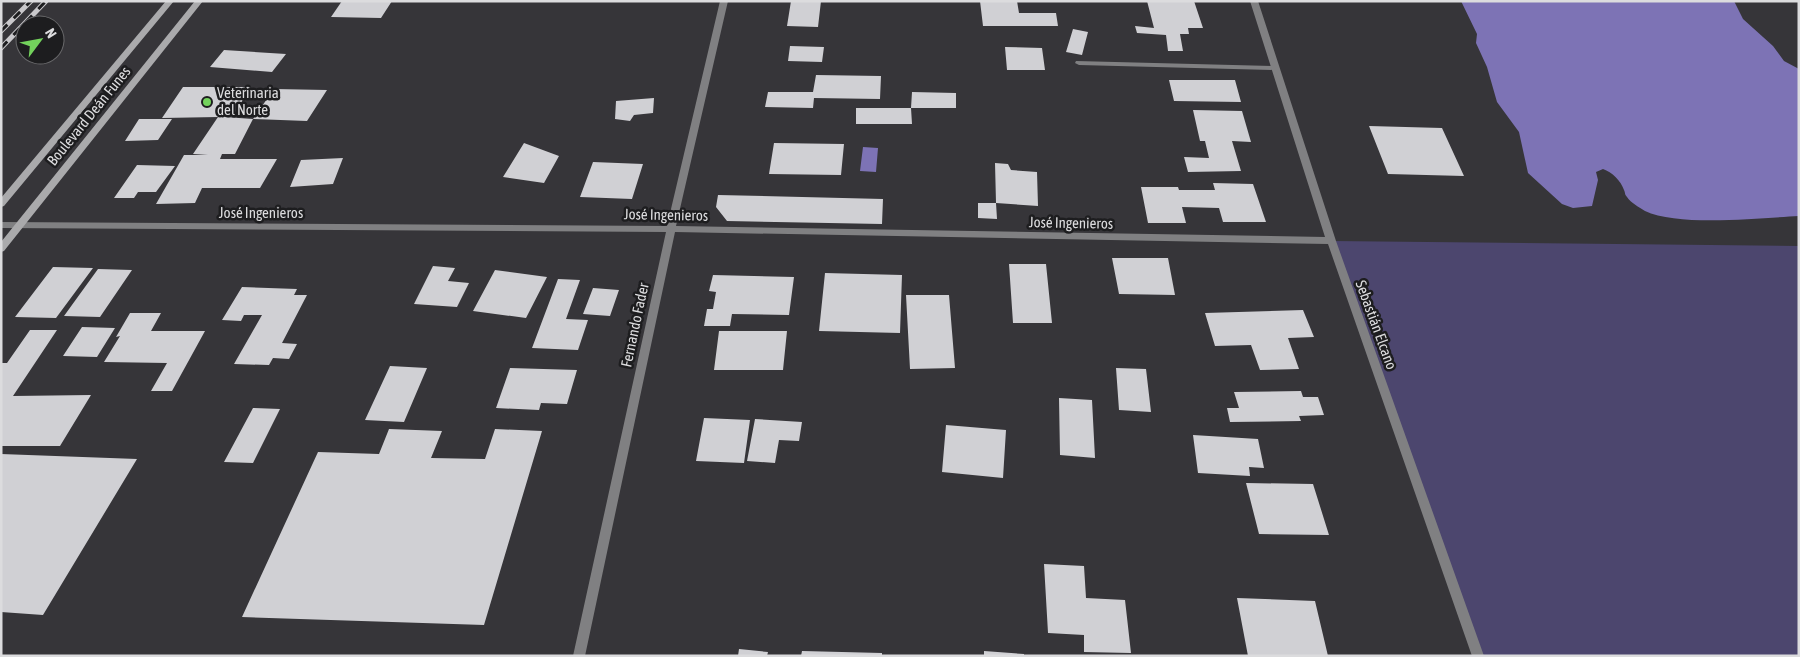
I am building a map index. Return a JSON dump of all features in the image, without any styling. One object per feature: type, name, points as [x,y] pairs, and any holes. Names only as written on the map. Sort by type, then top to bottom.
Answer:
[{"type":"main road","name":"Boulevard Deán Funes","points":[[1,204],[170,1]]},
{"type":"main road","name":"Boulevard Deán Funes","points":[[1,249],[199,1]]},
{"type":"street","name":"Fernando Fader","points":[[579,656],[671,229],[724,1]]},
{"type":"street","name":"Sebastián Elcano","points":[[1254,1],[1331,241],[1478,656]]},
{"type":"street","points":[[1079,63],[1275,68]]},
{"type":"street","name":"José Ingenieros","points":[[1,225],[671,229],[1331,241]]},
{"type":"shaded area","points":[[1461,1],[1734,1],[1743,19],[1773,46],[1784,61],[1799,69],[1799,216],[1742,220],[1698,220],[1660,216],[1645,211],[1633,203],[1618,180],[1610,172],[1603,169],[1596,172],[1598,180],[1592,206],[1573,208],[1562,204],[1528,173],[1519,132],[1497,102],[1487,67],[1476,43],[1477,34]]},
{"type":"shaded area","points":[[863,147],[878,148],[876,172],[860,171]]},
{"type":"shaded area","points":[[1331,241],[1799,246],[1799,656],[1478,656]]},
{"type":"building","points":[[342,1],[392,1],[381,18],[331,17]]},
{"type":"building","points":[[791,1],[821,1],[818,27],[787,26]]},
{"type":"building","points":[[980,1],[1017,1],[1019,13],[1056,13],[1058,26],[983,26]]},
{"type":"building","points":[[1147,1],[1194,1],[1203,28],[1188,28],[1189,34],[1180,34],[1183,51],[1168,51],[1166,35],[1137,33],[1135,26],[1154,28]]},
{"type":"building","points":[[1073,29],[1088,32],[1082,55],[1066,52]]},
{"type":"building","points":[[790,46],[824,47],[822,62],[788,61]]},
{"type":"building","points":[[1005,47],[1042,48],[1045,70],[1007,70]]},
{"type":"building","points":[[224,50],[286,54],[272,72],[210,67]]},
{"type":"building","points":[[816,75],[881,76],[880,99],[814,98],[813,108],[765,107],[768,92],[813,92]]},
{"type":"building","points":[[1169,80],[1235,80],[1241,102],[1174,101]]},
{"type":"building","points":[[183,87],[251,87],[232,117],[225,117],[253,119],[235,154],[222,154],[220,159],[277,159],[260,188],[202,188],[195,203],[156,204],[184,155],[208,155],[193,154],[218,117],[162,118]]},
{"type":"building","points":[[274,89],[327,90],[307,121],[253,119]]},
{"type":"building","points":[[912,92],[956,93],[956,108],[911,108]]},
{"type":"building","points":[[654,98],[653,113],[634,115],[630,121],[615,119],[616,101]]},
{"type":"building","points":[[856,108],[911,108],[912,124],[856,124]]},
{"type":"building","points":[[1193,110],[1242,111],[1251,142],[1232,141],[1241,171],[1188,172],[1184,157],[1209,158],[1205,141],[1200,141]]},
{"type":"building","points":[[139,119],[172,119],[158,140],[125,141]]},
{"type":"building","points":[[1369,126],[1442,128],[1464,176],[1388,174]]},
{"type":"building","points":[[524,143],[559,156],[544,183],[503,177]]},
{"type":"building","points":[[774,143],[844,144],[841,175],[769,174]]},
{"type":"building","points":[[343,158],[333,184],[290,187],[301,160]]},
{"type":"building","points":[[593,162],[643,164],[632,199],[580,197]]},
{"type":"building","points":[[995,163],[1008,164],[1011,170],[1037,172],[1038,206],[996,203]]},
{"type":"building","points":[[137,165],[175,166],[156,192],[138,192],[134,198],[114,198]]},
{"type":"building","points":[[1213,183],[1253,184],[1266,222],[1223,222],[1219,208],[1182,207],[1186,223],[1148,223],[1141,187],[1215,190]]},
{"type":"building","points":[[718,195],[883,199],[882,224],[727,221],[716,207]]},
{"type":"building","points":[[978,203],[996,203],[997,219],[978,218]]},
{"type":"building","points":[[1112,258],[1168,258],[1175,295],[1119,294]]},
{"type":"building","points":[[1009,264],[1046,264],[1052,323],[1013,323]]},
{"type":"building","points":[[433,266],[455,268],[448,281],[469,283],[457,307],[414,304]]},
{"type":"building","points":[[53,267],[93,268],[56,318],[15,317]]},
{"type":"building","points":[[98,269],[132,270],[100,317],[64,316]]},
{"type":"building","points":[[495,270],[547,277],[526,318],[473,311]]},
{"type":"building","points":[[825,273],[902,275],[900,333],[819,331]]},
{"type":"building","points":[[713,275],[794,277],[789,315],[732,314],[730,326],[704,326],[707,309],[713,309],[716,292],[709,291]]},
{"type":"building","points":[[558,279],[580,280],[566,319],[588,320],[578,350],[532,348]]},
{"type":"building","points":[[242,287],[297,289],[294,295],[307,295],[282,343],[297,344],[289,359],[273,358],[269,365],[234,364],[262,315],[244,315],[241,321],[222,320]]},
{"type":"building","points":[[593,288],[619,290],[610,316],[583,314]]},
{"type":"building","points":[[906,295],[949,295],[955,368],[910,369]]},
{"type":"building","points":[[1303,310],[1314,337],[1288,338],[1299,369],[1260,370],[1251,345],[1215,346],[1205,313]]},
{"type":"building","points":[[130,313],[161,313],[151,331],[205,331],[172,391],[151,391],[167,363],[104,362],[120,336],[116,337]]},
{"type":"building","points":[[82,327],[115,328],[97,357],[63,356]]},
{"type":"building","points":[[30,330],[57,330],[13,396],[91,395],[60,446],[1,446],[1,363],[7,363]]},
{"type":"building","points":[[719,331],[787,331],[783,370],[714,370]]},
{"type":"building","points":[[390,366],[427,368],[404,422],[365,420]]},
{"type":"building","points":[[510,368],[577,370],[567,404],[541,403],[539,410],[496,408]]},
{"type":"building","points":[[1116,368],[1146,369],[1151,412],[1119,410]]},
{"type":"building","points":[[1301,391],[1303,397],[1318,397],[1324,415],[1299,416],[1301,421],[1230,422],[1227,408],[1239,408],[1234,392]]},
{"type":"building","points":[[1059,398],[1092,400],[1095,458],[1060,455]]},
{"type":"building","points":[[253,408],[280,409],[253,463],[224,462]]},
{"type":"building","points":[[704,418],[750,420],[744,463],[696,461]]},
{"type":"building","points":[[755,419],[802,422],[799,441],[779,440],[775,463],[747,461]]},
{"type":"building","points":[[946,425],[1006,430],[1003,478],[942,472]]},
{"type":"building","points":[[389,429],[442,431],[431,458],[485,459],[495,429],[542,431],[484,625],[242,617],[318,452],[379,454]]},
{"type":"building","points":[[1193,435],[1258,439],[1264,468],[1249,467],[1250,476],[1198,473]]},
{"type":"building","points":[[1,454],[137,459],[43,615],[1,612]]},
{"type":"building","points":[[1246,483],[1313,484],[1329,535],[1259,534]]},
{"type":"building","points":[[1044,564],[1084,566],[1086,598],[1125,600],[1131,653],[1084,652],[1084,635],[1048,633]]},
{"type":"building","points":[[1237,598],[1315,601],[1328,656],[1248,656]]},
{"type":"building","points":[[739,649],[768,652],[767,656],[738,656]]},
{"type":"building","points":[[802,651],[882,653],[882,656],[801,656]]},
{"type":"building","points":[[984,651],[1024,654],[1024,656],[984,656]]},
{"type":"railway","points":[[1,31],[31,1]]},
{"type":"railway","points":[[1,48],[46,1]]},
{"type":"place","name":"Veterinaria del Norte","points":[[207,102]]}]
